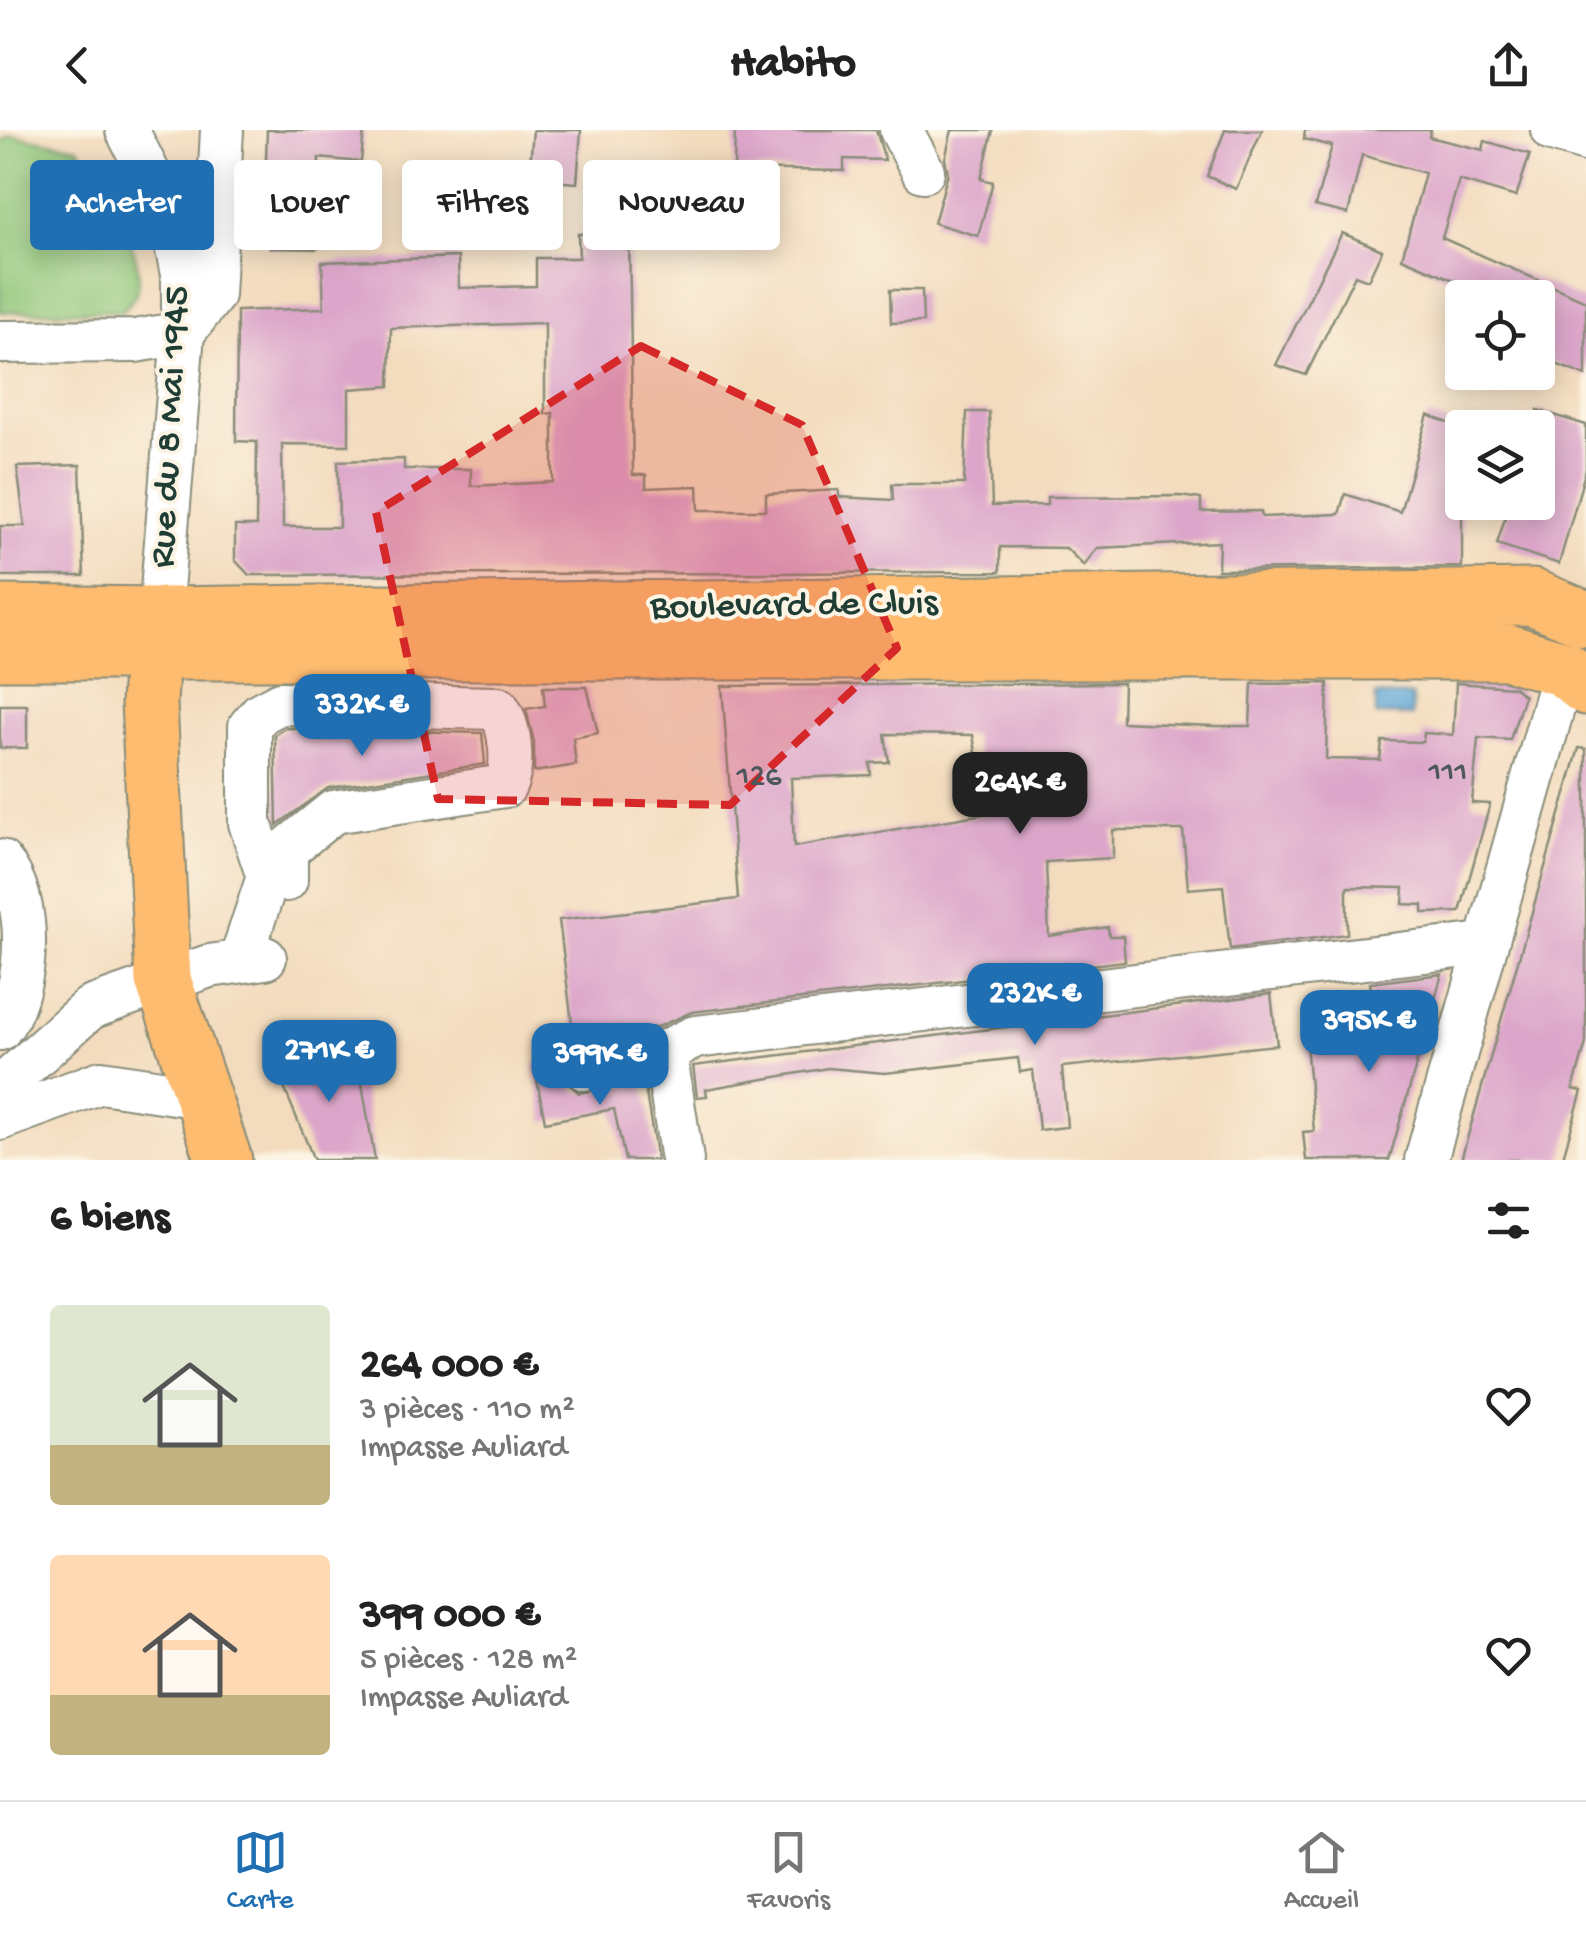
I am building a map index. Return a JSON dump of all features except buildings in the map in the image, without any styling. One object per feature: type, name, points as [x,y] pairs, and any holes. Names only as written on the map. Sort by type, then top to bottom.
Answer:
[{"type":"main road","name":"Boulevard de Cluis","points":[[0,652],[156,634],[1532,597],[1585,613]]},
{"type":"main road","name":"Boulevard de Cluis","points":[[0,613],[156,634],[1506,652],[1575,678]]},
{"type":"main road","points":[[1575,678],[1585,613]]},
{"type":"main road","points":[[156,634],[149,704],[164,980],[224,1160]]},
{"type":"street","name":"Rue du 8 Mai 1945","points":[[126,130],[170,216],[182,279],[182,333],[156,634]]},
{"type":"street","points":[[0,342],[134,341],[182,333],[214,295],[222,130]]},
{"type":"street","points":[[901,130],[923,170]]},
{"type":"street","points":[[1552,130],[1586,140]]},
{"type":"street","points":[[1426,1160],[1484,944],[1575,678]]},
{"type":"street","points":[[0,1088],[90,1008],[164,980],[252,960],[268,877],[250,822],[250,726],[261,713],[280,703],[498,708],[507,720],[510,778],[505,786],[470,795],[437,794],[334,812],[286,850],[286,880]]},
{"type":"street","points":[[0,861],[10,872],[20,899],[22,986],[2,968],[0,896]]},
{"type":"street","points":[[585,1069],[665,1051],[695,1037],[1484,944]]},
{"type":"street","points":[[665,1051],[682,1160]]},
{"type":"street","points":[[0,1118],[102,1082],[200,1097]]},
{"type":"highlighted area","points":[[641,346],[802,425],[897,648],[730,805],[438,799],[376,512]]},
{"type":"green space","points":[[12,135],[78,147],[86,160],[30,160],[30,250],[133,250],[138,284],[122,311],[0,312],[0,143]]},
{"type":"water","points":[[1376,695],[1412,696],[1412,716],[1376,715]]}]
